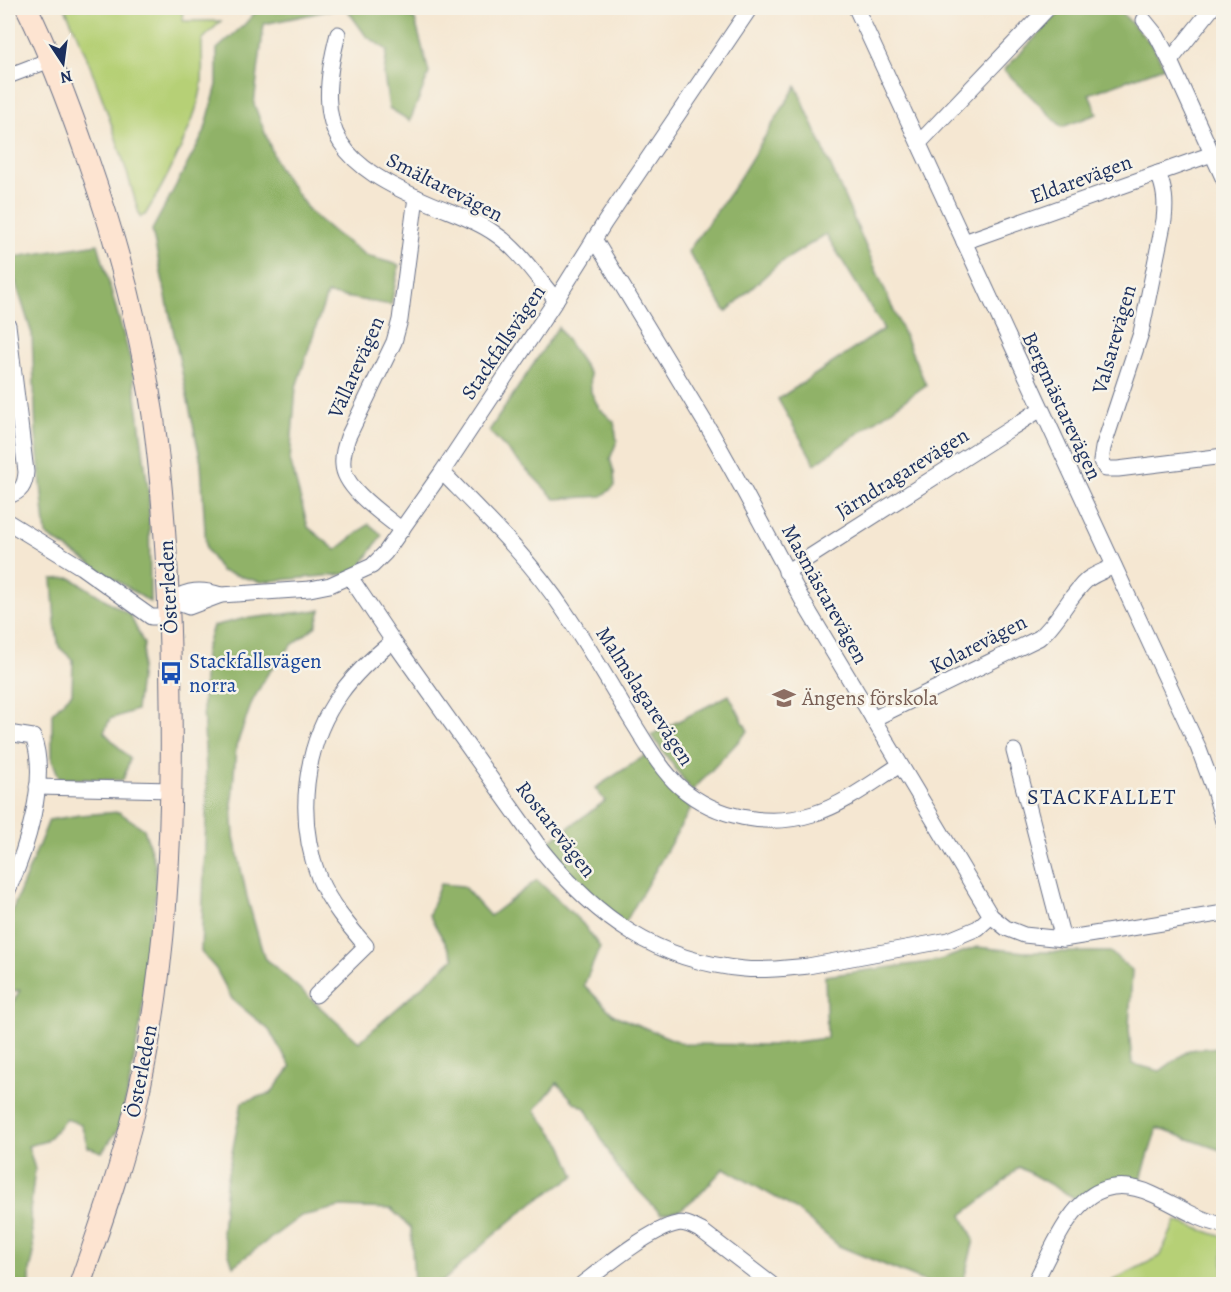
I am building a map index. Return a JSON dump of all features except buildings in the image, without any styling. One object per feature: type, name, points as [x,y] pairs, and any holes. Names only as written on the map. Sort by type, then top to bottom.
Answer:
[{"type":"main road","name":"Österleden","points":[[27,8],[80,135],[116,244],[133,314],[152,413],[162,491],[170,609],[172,790],[161,960],[135,1108],[111,1194],[80,1284]]},
{"type":"street","name":"Stackfallsvägen","points":[[170,609],[189,591],[209,591],[221,595],[310,589],[330,585],[372,566],[385,553],[442,472],[594,239],[750,8]]},
{"type":"street","name":"Bergmästarevägen","points":[[855,8],[1203,758],[1224,825]]},
{"type":"street","points":[[919,143],[1048,8]]},
{"type":"street","points":[[1170,61],[1212,8]]},
{"type":"street","points":[[1144,20],[1157,36],[1170,61],[1224,180]]},
{"type":"street","name":"Smältarevägen","points":[[338,34],[329,67],[327,93],[330,115],[337,136],[351,156],[366,171],[386,183],[478,223],[496,234],[556,300]]},
{"type":"street","points":[[8,76],[50,60]]},
{"type":"street","name":"Eldarevägen","points":[[964,242],[1212,154]]},
{"type":"street","name":"Valsarevägen","points":[[1158,173],[1164,187],[1166,201],[1164,220],[1141,333],[1103,448],[1101,461],[1106,469],[1118,469],[1224,456]]},
{"type":"street","name":"Vällarevägen","points":[[402,530],[362,496],[348,481],[342,467],[348,437],[394,342],[400,320],[416,197]]},
{"type":"street","name":"Masmästarevägen","points":[[594,239],[712,434],[750,500],[786,572],[991,916],[1006,928],[1024,935],[1063,939],[1224,913]]},
{"type":"street","points":[[8,325],[26,472],[25,484],[20,491],[8,496]]},
{"type":"street","name":"Järndragarevägen","points":[[786,572],[1041,409]]},
{"type":"street","name":"Malmslagarevägen","points":[[442,472],[514,545],[536,571],[565,612],[649,747],[678,785],[692,797],[733,816],[753,819],[800,817],[835,804],[900,765]]},
{"type":"street","points":[[8,522],[81,567],[151,617],[170,609]]},
{"type":"street","name":"Kolarevägen","points":[[873,719],[1039,638],[1049,629],[1073,594],[1090,578],[1114,566]]},
{"type":"street","name":"Rostarevägen","points":[[350,577],[543,852],[565,879],[591,905],[643,940],[671,952],[723,966],[746,969],[786,968],[950,940],[978,928],[991,916]]},
{"type":"street","points":[[316,995],[366,946],[343,920],[330,900],[312,856],[307,831],[306,806],[312,757],[318,737],[339,695],[370,660],[393,641]]},
{"type":"street","points":[[8,733],[33,737],[38,750],[37,787],[31,821],[13,860],[8,890]]},
{"type":"street","points":[[1014,751],[1063,939]]},
{"type":"street","points":[[37,787],[172,790]]},
{"type":"street","points":[[1034,1284],[1071,1214],[1085,1198],[1101,1189],[1134,1187],[1224,1225]]},
{"type":"street","points":[[582,1284],[641,1242],[676,1223],[689,1224],[702,1231],[771,1284]]},
{"type":"green space","points":[[65,8],[182,8],[183,21],[221,21],[202,40],[202,82],[188,132],[162,186],[145,215],[140,217],[107,111]]},
{"type":"green space","points":[[259,8],[342,8],[264,24],[254,104],[278,167],[310,212],[367,256],[399,265],[391,305],[327,294],[296,387],[290,460],[308,527],[336,550],[369,524],[382,535],[356,573],[260,582],[221,571],[206,549],[201,462],[152,230],[204,133],[217,85],[217,49]]},
{"type":"green space","points":[[346,8],[396,8],[415,20],[429,73],[410,121],[389,108],[384,75],[387,50],[366,36]]},
{"type":"green space","points":[[1064,8],[1113,8],[1124,15],[1153,46],[1164,67],[1089,94],[1097,114],[1062,127],[1004,70]]},
{"type":"green space","points":[[796,86],[926,385],[815,464],[778,399],[884,329],[826,234],[777,265],[726,312],[688,251],[732,190]]},
{"type":"green space","points":[[98,244],[132,365],[149,496],[150,602],[46,535],[36,434],[32,334],[8,258]]},
{"type":"green space","points":[[558,327],[590,374],[591,392],[599,408],[614,422],[617,441],[610,459],[615,486],[602,496],[555,499],[489,431]]},
{"type":"green space","points":[[71,578],[130,615],[144,644],[136,710],[110,719],[104,732],[130,759],[123,780],[59,778],[52,759],[52,713],[72,693],[73,660],[59,647],[52,579]]},
{"type":"green space","points":[[321,610],[316,626],[291,646],[267,675],[252,702],[236,747],[232,802],[234,837],[247,897],[264,957],[359,1042],[454,958],[429,915],[440,884],[463,886],[490,916],[537,880],[583,924],[600,947],[584,985],[614,1015],[684,1044],[771,1045],[827,1038],[825,976],[937,961],[977,947],[1024,952],[1110,952],[1132,970],[1129,1028],[1132,1064],[1160,1071],[1189,1050],[1219,1047],[1223,1051],[1223,1151],[1157,1128],[1140,1182],[1113,1181],[1076,1199],[1019,1167],[997,1188],[962,1215],[974,1240],[964,1279],[955,1284],[931,1284],[839,1246],[794,1208],[724,1168],[701,1193],[680,1210],[661,1214],[618,1169],[585,1108],[574,1102],[557,1083],[535,1110],[562,1145],[575,1176],[535,1201],[440,1284],[414,1284],[411,1228],[391,1209],[341,1207],[301,1216],[233,1266],[222,1233],[226,1183],[242,1102],[271,1093],[291,1067],[269,1030],[232,999],[216,969],[201,952],[207,793],[203,706],[205,652],[213,626],[242,619]]},
{"type":"green space","points":[[729,695],[748,731],[692,791],[651,735]]},
{"type":"green space","points":[[646,755],[663,780],[691,808],[625,923],[589,895],[544,845],[605,801],[595,788]]},
{"type":"green space","points":[[119,812],[144,829],[155,864],[156,892],[140,1027],[128,1091],[118,1130],[102,1152],[88,1147],[81,1124],[66,1119],[46,1141],[28,1146],[35,1169],[30,1211],[34,1253],[30,1284],[8,1284],[8,1011],[20,990],[8,992],[8,921],[49,820]]},
{"type":"green space","points":[[1176,1221],[1223,1237],[1223,1284],[1111,1284],[1113,1280],[1159,1257]]},
{"type":"place","name":"Stackfallsvägen norra","points":[[171,673]]},
{"type":"place","name":"Ängens förskola","points":[[784,698]]},
{"type":"district","name":"STACKFALLET","points":[[1102,797]]}]
